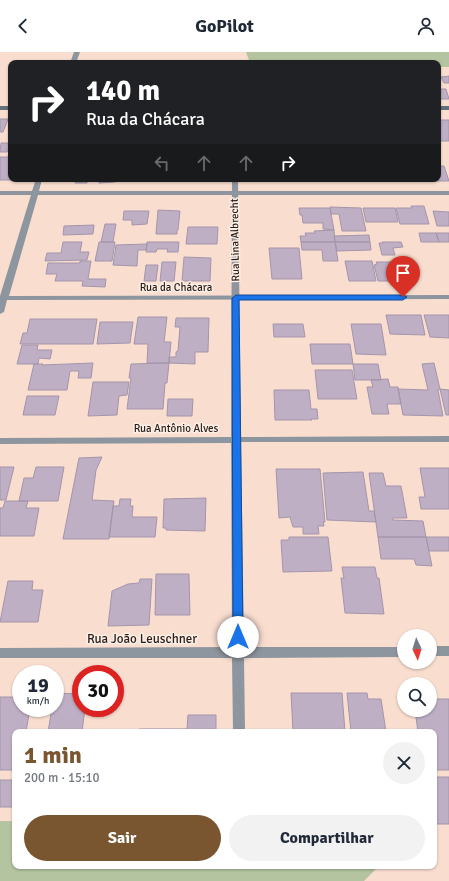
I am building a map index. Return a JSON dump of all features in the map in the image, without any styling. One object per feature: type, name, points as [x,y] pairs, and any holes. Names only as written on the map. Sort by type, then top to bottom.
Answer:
[{"type":"street","points":[[0,312],[2,298],[38,182]]},
{"type":"street","name":"Rua Lina Albrecht","points":[[235,182],[238,729]]},
{"type":"street","points":[[0,193],[449,193]]},
{"type":"street","name":"Rua da Chácara","points":[[2,298],[449,297]]},
{"type":"street","name":"Rua Antônio Alves","points":[[0,441],[449,439]]},
{"type":"street","points":[[437,652],[449,651]]},
{"type":"street","name":"Rua João Leuschner","points":[[0,653],[397,652]]},
{"type":"green space","points":[[246,52],[449,52],[449,67],[441,67],[441,60],[249,60]]},
{"type":"green space","points":[[0,821],[12,821],[12,869],[376,869],[364,881],[0,881]]},
{"type":"building","points":[[449,76],[449,83],[444,83],[441,77]]},
{"type":"building","points":[[441,89],[446,89],[449,99],[441,99]]},
{"type":"building","points":[[0,119],[8,119],[3,132],[0,132]]},
{"type":"building","points":[[441,120],[449,120],[449,141],[441,141]]},
{"type":"building","points":[[1,143],[8,143],[7,152],[0,152]]},
{"type":"building","points":[[0,157],[8,157],[8,180],[0,180]]},
{"type":"building","points":[[441,166],[444,166],[449,181],[441,181]]},
{"type":"building","points":[[75,182],[87,182],[87,183]]},
{"type":"building","points":[[411,206],[424,206],[429,224],[400,224],[396,208],[412,208]]},
{"type":"building","points":[[330,207],[361,208],[366,231],[342,231],[339,214],[331,214]]},
{"type":"building","points":[[299,208],[330,208],[334,230],[323,229],[323,223],[303,223]]},
{"type":"building","points":[[363,208],[395,208],[398,222],[366,222]]},
{"type":"building","points":[[158,210],[180,211],[177,234],[156,234]]},
{"type":"building","points":[[124,211],[149,211],[147,224],[132,225],[132,220],[123,220]]},
{"type":"building","points":[[433,211],[449,212],[449,226],[437,226]]},
{"type":"building","points":[[105,224],[116,224],[113,242],[101,242]]},
{"type":"building","points":[[94,225],[93,234],[63,235],[64,226]]},
{"type":"building","points":[[188,227],[218,227],[217,244],[186,244]]},
{"type":"building","points":[[334,230],[335,242],[301,242],[300,236],[306,236],[305,233]]},
{"type":"building","points":[[419,233],[436,233],[439,242],[421,242]]},
{"type":"building","points":[[436,233],[449,233],[449,242],[439,242]]},
{"type":"building","points":[[369,235],[370,242],[335,242],[334,236]]},
{"type":"building","points":[[63,242],[82,242],[80,252],[89,252],[87,260],[45,261],[47,253],[61,253]]},
{"type":"building","points":[[99,242],[115,242],[112,261],[95,261]]},
{"type":"building","points":[[147,242],[179,242],[178,252],[167,252],[168,249],[157,249],[156,252],[146,252]]},
{"type":"building","points":[[301,242],[335,242],[338,261],[323,261],[322,250],[302,250]]},
{"type":"building","points":[[335,242],[370,242],[371,250],[337,251]]},
{"type":"building","points":[[382,242],[401,242],[403,247],[393,248],[395,255],[382,255],[379,243],[383,243]]},
{"type":"building","points":[[147,244],[146,250],[138,250],[137,266],[113,265],[116,245]]},
{"type":"building","points":[[269,248],[299,248],[302,279],[272,279]]},
{"type":"building","points":[[184,257],[211,258],[210,281],[182,281]]},
{"type":"building","points":[[80,261],[91,261],[88,279],[106,279],[105,287],[82,286],[83,281],[55,281],[57,274],[46,274],[48,263],[80,263]]},
{"type":"building","points":[[345,261],[372,261],[376,281],[349,281]]},
{"type":"building","points":[[162,262],[176,262],[174,281],[160,281]]},
{"type":"building","points":[[376,262],[408,262],[413,281],[378,281],[374,265],[377,264]]},
{"type":"building","points":[[146,265],[158,265],[156,281],[144,281]]},
{"type":"building","points":[[386,315],[421,315],[425,335],[390,334]]},
{"type":"building","points":[[424,315],[449,315],[449,338],[430,337]]},
{"type":"building","points":[[138,317],[167,317],[164,342],[171,342],[169,363],[147,363],[148,344],[134,344]]},
{"type":"building","points":[[176,318],[209,318],[208,352],[195,352],[195,364],[169,363],[169,357],[176,357],[176,352],[178,351],[180,327],[175,327]]},
{"type":"building","points":[[30,319],[97,319],[93,344],[20,344],[23,333],[27,333]]},
{"type":"building","points":[[100,322],[133,322],[130,343],[97,344]]},
{"type":"building","points":[[273,324],[303,324],[305,337],[274,337]]},
{"type":"building","points":[[351,324],[381,324],[386,355],[356,354]]},
{"type":"building","points":[[310,344],[350,344],[353,364],[312,364]]},
{"type":"building","points":[[22,345],[38,345],[37,350],[52,350],[50,359],[39,358],[38,364],[17,364]]},
{"type":"building","points":[[93,363],[91,378],[78,378],[79,371],[70,371],[67,390],[28,390],[34,364]]},
{"type":"building","points":[[169,363],[167,383],[165,383],[163,409],[127,409],[131,378],[129,378],[131,364]]},
{"type":"building","points":[[434,363],[440,389],[438,390],[443,416],[403,415],[398,389],[428,390],[422,364]]},
{"type":"building","points":[[353,364],[378,364],[381,380],[355,380]]},
{"type":"building","points":[[315,370],[352,370],[357,399],[318,399]]},
{"type":"building","points":[[388,379],[390,387],[398,387],[401,404],[387,404],[389,414],[372,414],[367,387],[373,387],[371,380]]},
{"type":"building","points":[[93,382],[129,382],[127,395],[119,396],[117,415],[88,416]]},
{"type":"building","points":[[440,389],[449,390],[449,415],[446,415]]},
{"type":"building","points":[[274,390],[309,390],[311,409],[317,409],[318,419],[275,420]]},
{"type":"building","points":[[27,396],[59,396],[55,415],[23,415]]},
{"type":"building","points":[[168,399],[193,399],[192,416],[167,416]]},
{"type":"building","points":[[102,457],[96,470],[92,500],[114,501],[109,539],[63,539],[79,458]]},
{"type":"building","points":[[0,467],[14,467],[6,500],[0,500]]},
{"type":"building","points":[[36,467],[64,467],[58,501],[19,501],[24,478],[33,478]]},
{"type":"building","points":[[420,468],[449,468],[449,509],[421,509],[419,497],[425,497]]},
{"type":"building","points":[[276,469],[320,469],[325,522],[323,522],[324,526],[318,526],[319,534],[303,534],[303,527],[293,527],[290,517],[279,518]]},
{"type":"building","points":[[363,472],[369,511],[374,511],[376,522],[327,520],[323,473]]},
{"type":"building","points":[[369,473],[383,473],[386,486],[401,486],[407,518],[393,518],[393,520],[423,521],[426,537],[378,537]]},
{"type":"building","points":[[206,498],[205,531],[166,530],[166,528],[163,528],[164,499]]},
{"type":"building","points":[[120,499],[131,499],[130,506],[133,506],[132,517],[157,517],[155,537],[109,537],[113,506],[119,506]]},
{"type":"building","points":[[5,501],[28,501],[26,508],[39,508],[34,536],[0,536],[0,508],[3,508]]},
{"type":"building","points":[[289,537],[328,537],[332,571],[283,572],[281,540],[289,540]]},
{"type":"building","points":[[378,537],[426,537],[432,566],[416,565],[414,559],[381,559]]},
{"type":"building","points":[[426,537],[449,537],[449,551],[429,551]]},
{"type":"building","points":[[342,567],[375,567],[377,578],[379,578],[384,614],[345,613],[341,578],[344,578]]},
{"type":"building","points":[[156,574],[189,574],[190,615],[155,615]]},
{"type":"building","points":[[140,579],[152,579],[149,625],[108,626],[112,591],[128,584],[139,583]]},
{"type":"building","points":[[8,581],[33,581],[32,590],[43,590],[38,622],[0,622]]},
{"type":"building","points":[[64,693],[72,694],[72,717],[84,717],[82,729],[48,729],[50,717],[64,717]]},
{"type":"building","points":[[291,693],[342,693],[345,729],[293,729]]},
{"type":"building","points":[[347,693],[367,693],[368,699],[381,699],[386,729],[351,729]]},
{"type":"building","points":[[0,697],[12,697],[12,717],[28,717],[26,729],[12,729],[12,770],[0,770]]},
{"type":"building","points":[[437,699],[449,699],[449,770],[437,770],[437,729],[418,729],[416,717],[437,717]]},
{"type":"building","points":[[188,715],[216,715],[216,729],[187,729]]},
{"type":"building","points":[[437,777],[449,777],[449,824],[437,824]]},
{"type":"building","points":[[0,780],[12,780],[12,807],[0,807]]},
{"type":"route","points":[[238,637],[236,298],[403,297]]}]
